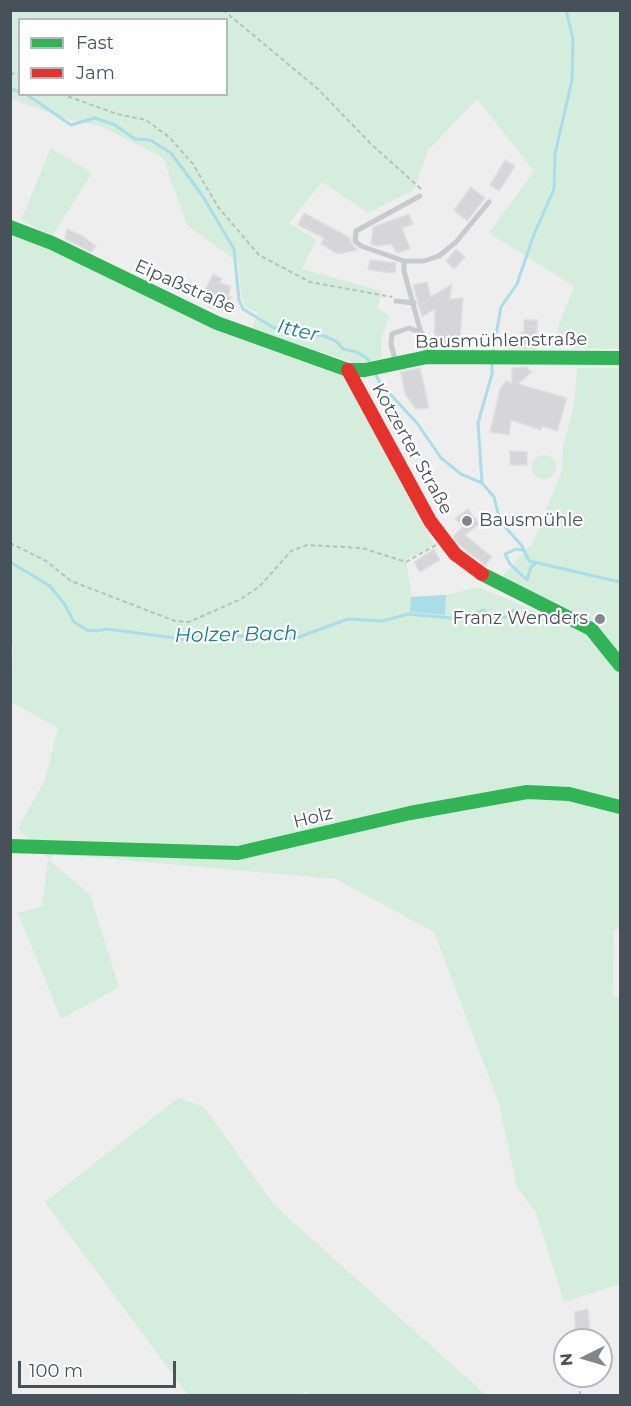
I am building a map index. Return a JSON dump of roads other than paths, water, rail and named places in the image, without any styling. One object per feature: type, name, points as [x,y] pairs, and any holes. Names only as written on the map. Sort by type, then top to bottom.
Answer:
[{"type":"street","name":"Eipaßstraße","points":[[10,227],[52,243],[217,322],[348,369]]},
{"type":"street","name":"Bausmühlenstraße","points":[[348,369],[371,369],[427,357],[621,358]]},
{"type":"street","name":"Kotzerter Straße","points":[[348,369],[419,501],[444,541],[485,576],[591,629],[621,665]]},
{"type":"street","name":"Holz","points":[[10,846],[238,853],[410,813],[527,792],[569,794],[621,807]]},
{"type":"lane","points":[[420,196],[356,231],[354,237],[362,246],[415,263],[439,256],[456,242],[489,202]]},
{"type":"lane","points":[[404,261],[427,357]]},
{"type":"lane","points":[[396,301],[414,303]]},
{"type":"lane","points":[[396,364],[391,344],[392,334],[409,328],[423,334]]},
{"type":"water","points":[[446,595],[445,615],[410,612],[411,597]]},
{"type":"waterway","points":[[493,352],[501,307],[517,284],[533,237],[554,189],[555,154],[572,80],[573,39],[566,10]]},
{"type":"waterway","name":"Itter","points":[[10,88],[18,91]]},
{"type":"waterway","name":"Itter","points":[[29,96],[71,125],[95,118],[115,125],[135,139],[150,140],[171,153],[202,195],[234,249],[239,300],[243,309],[274,328],[324,336],[336,341],[343,349],[357,352],[368,359],[371,364]]},
{"type":"waterway","points":[[482,483],[478,423],[492,374],[492,362]]},
{"type":"waterway","name":"Itter","points":[[375,373],[380,383],[417,423],[441,458],[461,474],[482,483],[494,497],[500,521],[522,546],[529,561],[620,582]]},
{"type":"waterway","points":[[522,550],[516,549],[505,554],[510,564],[527,580]]},
{"type":"waterway","name":"Holzer Bach","points":[[10,562],[50,586],[65,605],[74,622],[87,630],[96,631],[107,629],[183,639],[239,636],[296,638],[348,619],[383,621],[408,614],[463,619],[484,610],[491,617],[506,617],[514,610]]},
{"type":"waterway","name":"Holzer Bach","points":[[527,580],[531,567],[535,564]]},
{"type":"place","name":"Bausmühle","points":[[467,521]]},
{"type":"place","name":"Franz Wenders","points":[[600,619]]}]
